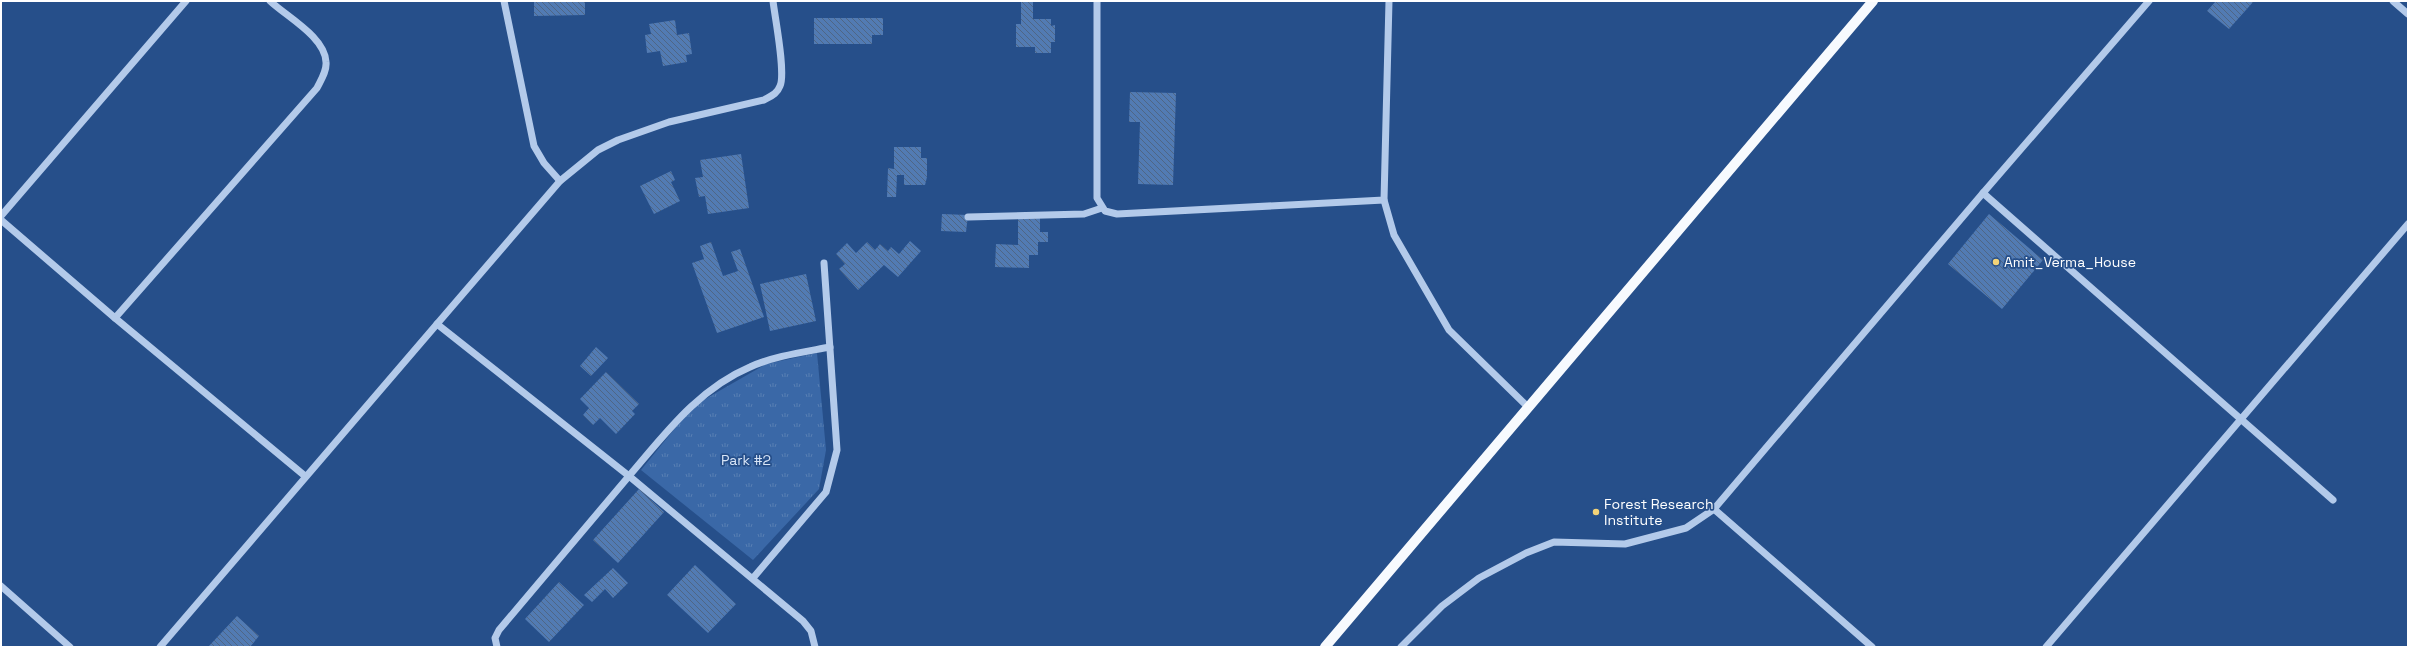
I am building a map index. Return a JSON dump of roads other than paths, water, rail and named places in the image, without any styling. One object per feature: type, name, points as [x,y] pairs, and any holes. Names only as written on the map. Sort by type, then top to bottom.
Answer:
[{"type":"main road","points":[[1325,647],[1529,408],[1872,1]]},
{"type":"street","points":[[1,216],[186,1]]},
{"type":"street","points":[[116,318],[317,88],[326,63],[324,52],[318,42],[270,1]]},
{"type":"street","points":[[504,1],[534,146],[544,163],[560,181]]},
{"type":"street","points":[[160,647],[305,476],[560,181],[598,150],[618,140],[669,122],[764,100],[775,94],[781,85],[782,73],[773,1]]},
{"type":"street","points":[[1097,1],[1097,198],[1102,208],[1110,214],[1384,200]]},
{"type":"street","points":[[1389,1],[1384,200],[1394,235],[1449,330],[1529,408]]},
{"type":"street","points":[[1401,647],[1442,606],[1480,578],[1526,553],[1554,542],[1626,544],[1686,528],[1714,509],[1982,193],[2149,1]]},
{"type":"street","points":[[2393,1],[2408,14]]},
{"type":"street","points":[[1982,193],[2333,500]]},
{"type":"street","points":[[968,217],[1084,214],[1102,208]]},
{"type":"street","points":[[1,220],[305,476]]},
{"type":"street","points":[[2046,647],[2408,224]]},
{"type":"street","points":[[753,578],[826,492],[838,450],[824,263]]},
{"type":"street","points":[[437,324],[629,476],[753,578],[803,622],[811,631],[815,647]]},
{"type":"street","points":[[497,647],[495,638],[499,630],[674,424],[716,384],[751,366],[830,347]]},
{"type":"street","points":[[1714,509],[1872,647]]},
{"type":"street","points":[[1,586],[70,647]]},
{"type":"place","name":"Amit_Verma_House","points":[[1996,262]]},
{"type":"place","name":"Forest Research Institute","points":[[1596,512]]},
{"type":"park label","name":"Park #2","points":[[746,460]]}]
